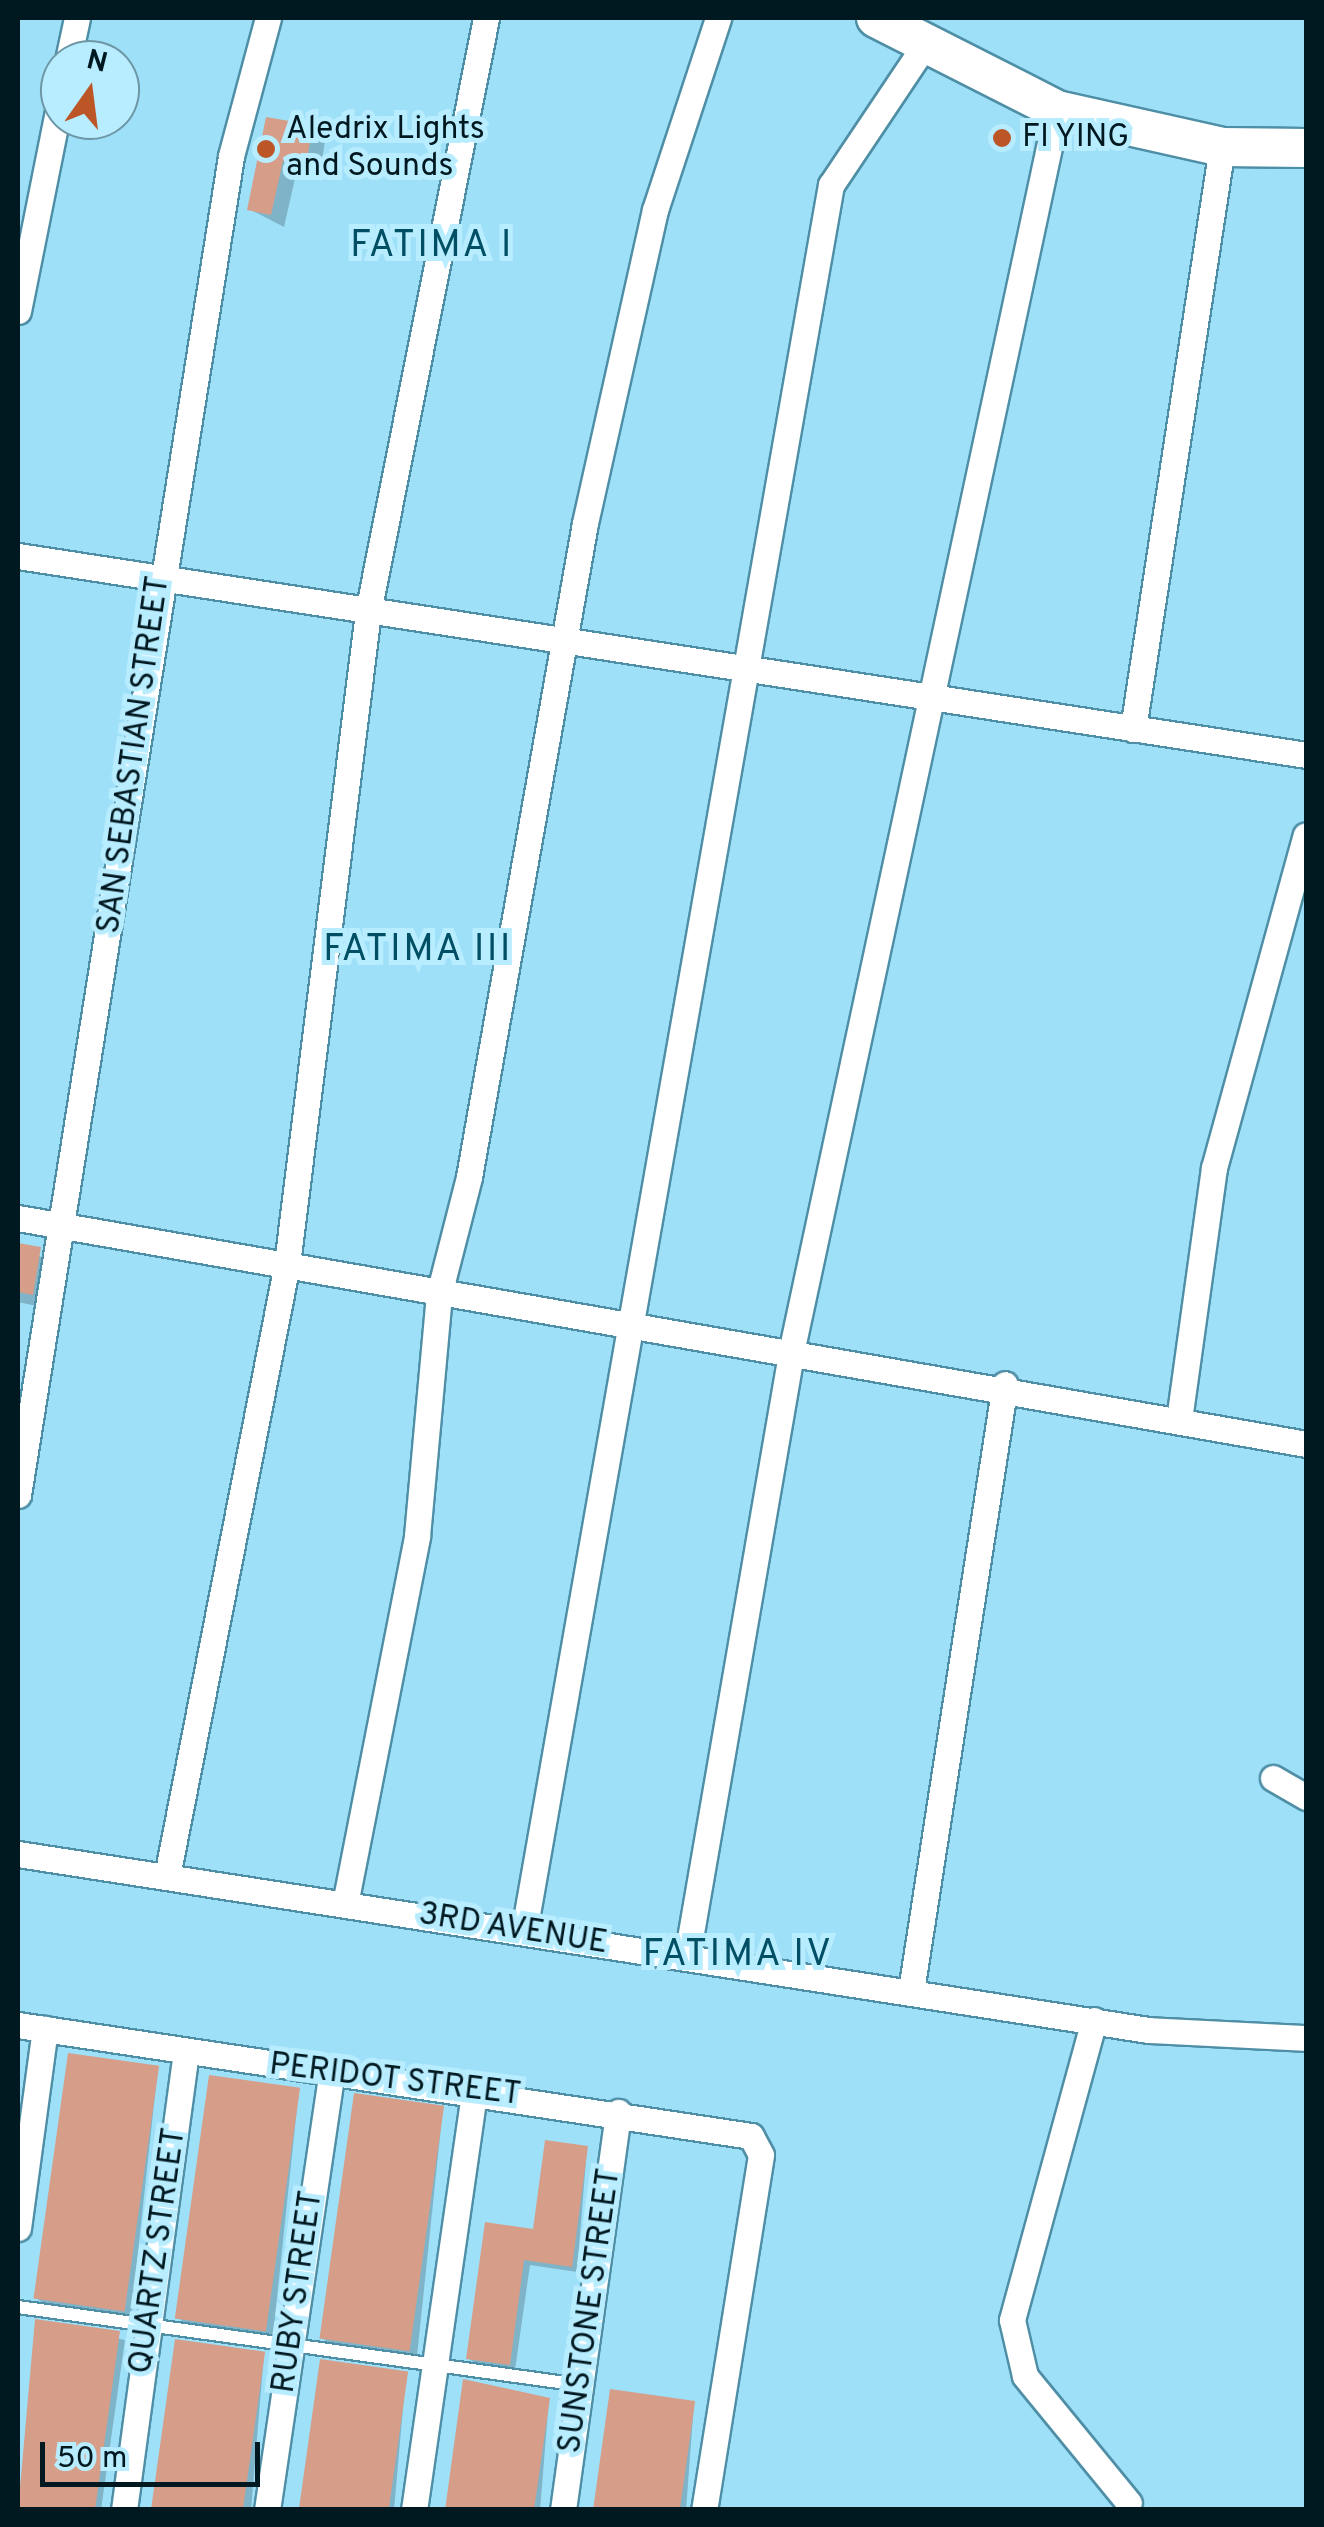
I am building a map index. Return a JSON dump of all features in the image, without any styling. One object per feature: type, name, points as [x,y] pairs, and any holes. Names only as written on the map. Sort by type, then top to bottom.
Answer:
[{"type":"main road","points":[[876,18],[1057,110],[1222,147],[1306,148]]},
{"type":"street","name":"SAN SEBASTIAN STREET","points":[[18,1496],[66,1225],[161,577],[231,156],[268,18]]},
{"type":"street","points":[[167,1876],[287,1264],[368,612],[486,18]]},
{"type":"street","points":[[345,1904],[418,1536],[439,1294],[469,1177],[562,645],[655,210],[718,18]]},
{"type":"street","points":[[524,1932],[832,185],[926,44]]},
{"type":"street","points":[[687,1956],[792,1348],[928,697],[1057,110]]},
{"type":"street","points":[[18,310],[52,140]]},
{"type":"street","points":[[1133,729],[1222,147]]},
{"type":"street","points":[[18,556],[562,645],[749,669],[1306,755]]},
{"type":"street","points":[[1180,1420],[1214,1168],[1306,835]]},
{"type":"street","points":[[18,1218],[439,1294],[1005,1384],[1306,1444]]},
{"type":"street","points":[[911,1992],[1005,1384]]},
{"type":"street","points":[[1273,1778],[1306,1797]]},
{"type":"street","name":"3RD AVENUE","points":[[18,1854],[1094,2020],[1306,2038]]},
{"type":"street","points":[[1094,2020],[1012,2320],[1026,2376],[1130,2503]]},
{"type":"street","name":"PERIDOT STREET","points":[[18,2025],[332,2075],[474,2088],[734,2128],[760,2154],[704,2510]]},
{"type":"street","points":[[18,2228],[22,2171],[45,2029]]},
{"type":"street","name":"QUARTZ STREET","points":[[124,2510],[186,2052]]},
{"type":"street","name":"RUBY STREET","points":[[267,2510],[332,2075]]},
{"type":"street","points":[[414,2510],[474,2088]]},
{"type":"street","name":"SUNSTONE STREET","points":[[563,2510],[618,2112]]},
{"type":"lane","points":[[18,2307],[580,2384]]},
{"type":"building","points":[[266,117],[313,125],[306,165],[283,161],[271,215],[247,210]]},
{"type":"building","points":[[18,1243],[41,1247],[33,1295],[18,1292]]},
{"type":"building","points":[[68,2053],[159,2066],[125,2311],[33,2299]]},
{"type":"building","points":[[209,2075],[300,2088],[266,2331],[175,2319]]},
{"type":"building","points":[[354,2093],[444,2106],[410,2351],[319,2339]]},
{"type":"building","points":[[545,2140],[588,2146],[572,2267],[524,2260],[510,2365],[466,2359],[485,2222],[533,2229]]},
{"type":"building","points":[[35,2319],[120,2331],[95,2510],[18,2510]]},
{"type":"building","points":[[175,2339],[265,2352],[243,2510],[151,2509]]},
{"type":"building","points":[[320,2359],[408,2371],[389,2510],[299,2510]]},
{"type":"building","points":[[463,2379],[550,2398],[534,2510],[445,2510]]},
{"type":"building","points":[[610,2389],[695,2401],[680,2510],[593,2510]]},
{"type":"place","name":"FI YING","points":[[1002,138]]},
{"type":"place","name":"Aledrix Lights and Sounds","points":[[266,149]]},
{"type":"district","name":"FATIMA I","points":[[432,247]]},
{"type":"district","name":"FATIMA III","points":[[418,951]]},
{"type":"district","name":"FATIMA IV","points":[[738,1956]]}]
